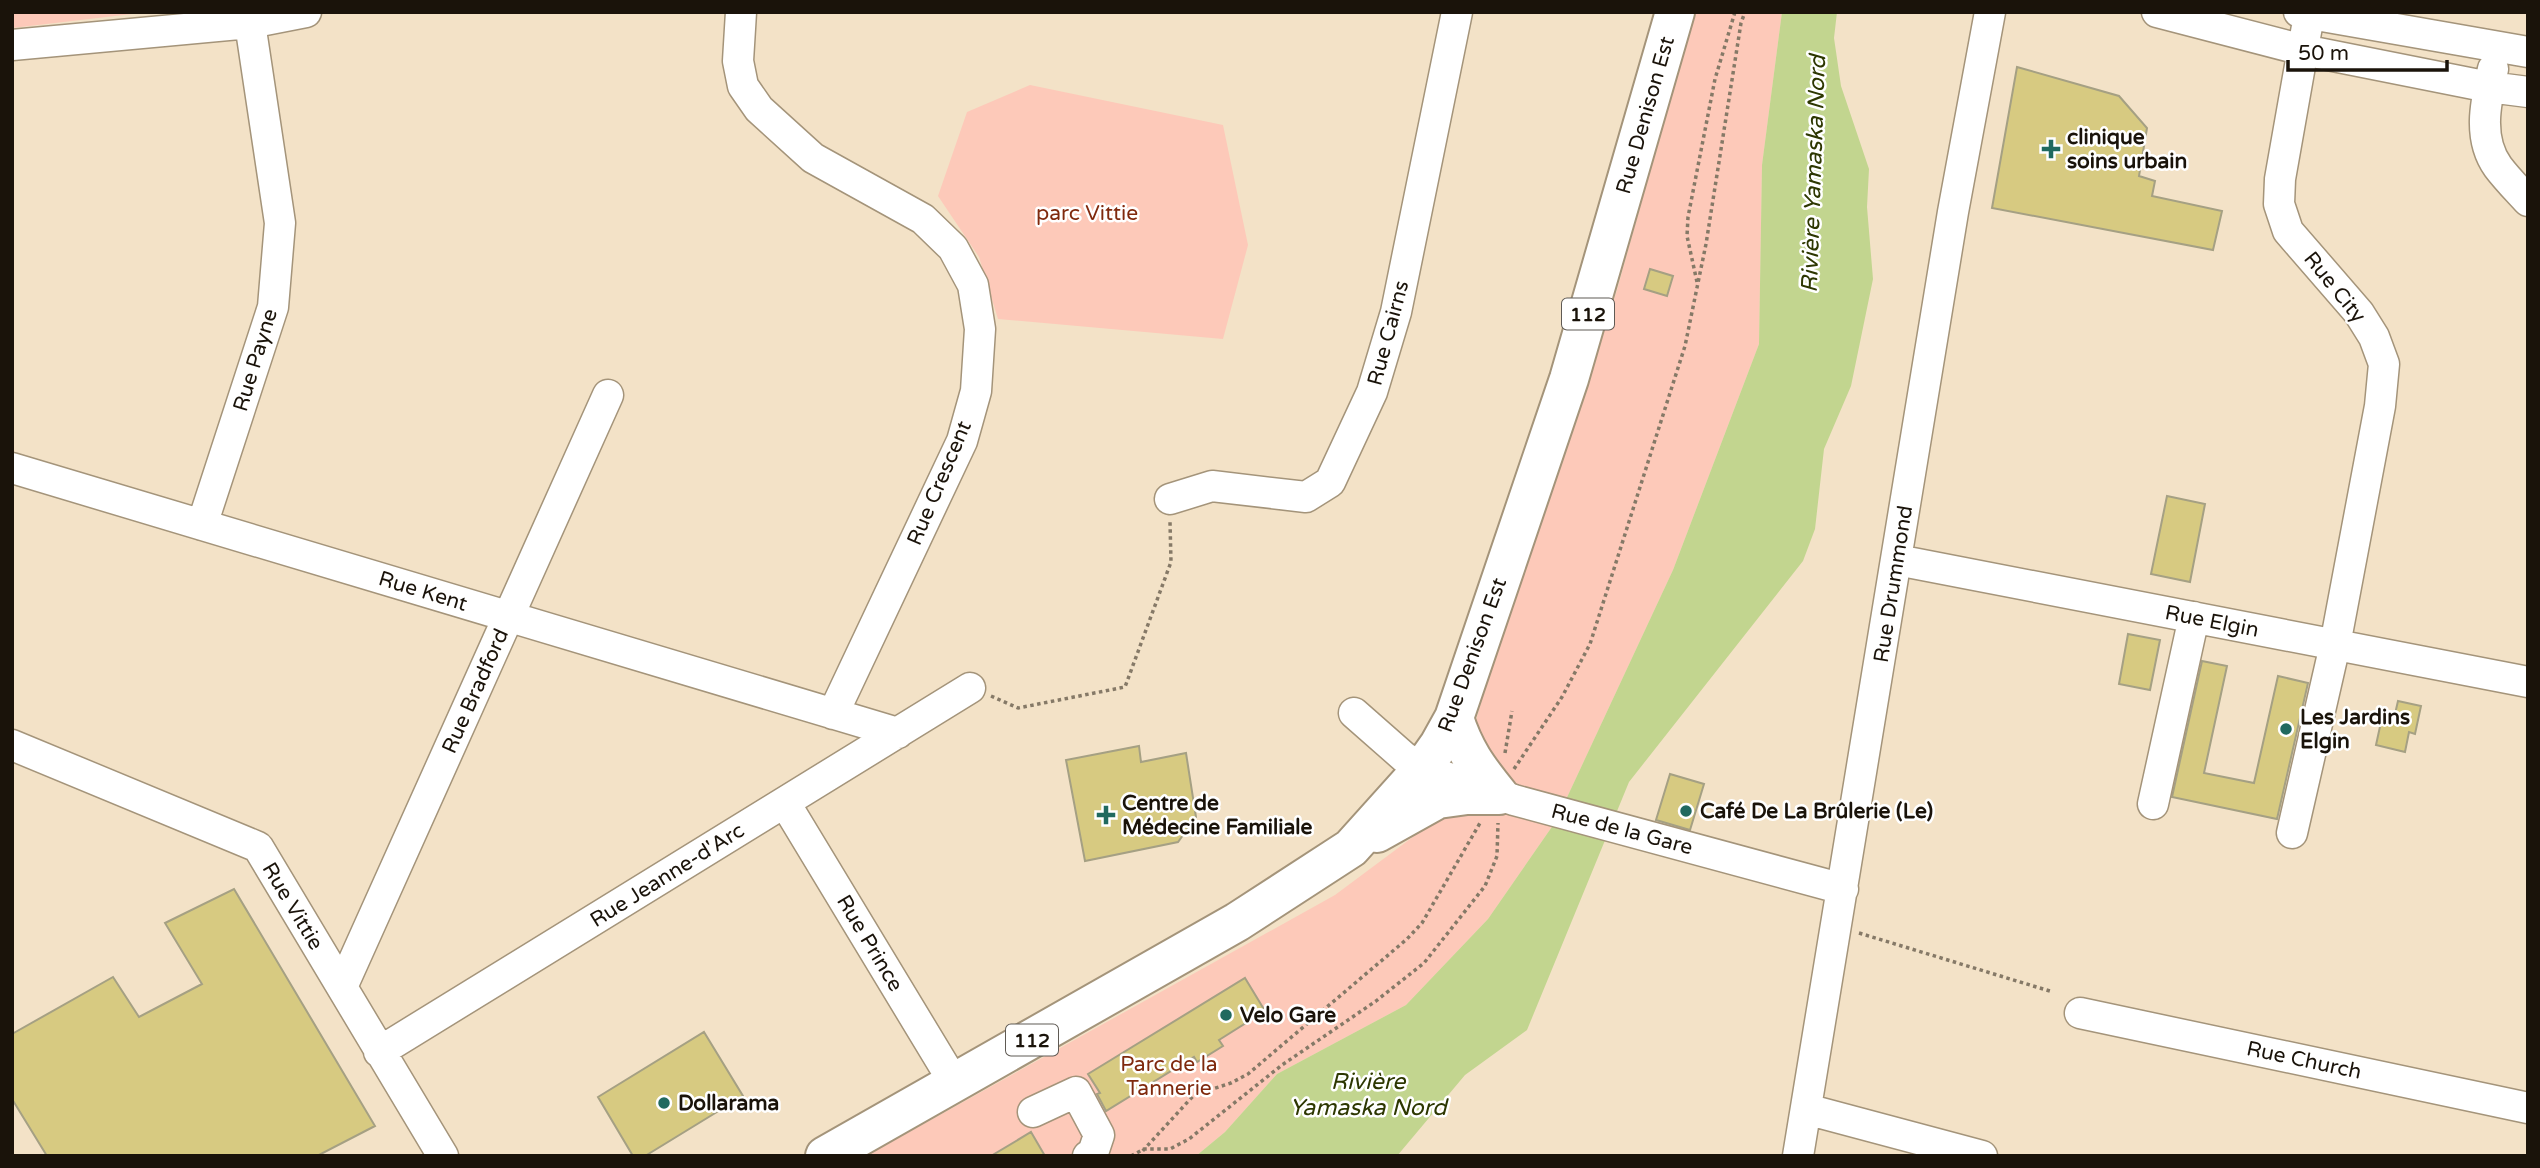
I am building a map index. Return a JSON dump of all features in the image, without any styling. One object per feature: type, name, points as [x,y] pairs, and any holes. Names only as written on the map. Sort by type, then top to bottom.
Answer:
[{"type":"main road","name":"Rue Denison Est","points":[[825,1156],[955,1084],[1253,910],[1351,848],[1413,763],[1439,745],[1454,718],[1569,379],[1675,12]]},
{"type":"main road","points":[[1253,910],[1413,763],[1441,701],[1488,612]]},
{"type":"main road","points":[[1454,718],[1463,747],[1476,768],[1506,797]]},
{"type":"main road","points":[[1351,848],[1438,799],[1467,795],[1506,797]]},
{"type":"street","points":[[12,45],[250,23],[306,12]]},
{"type":"street","name":"Rue Crescent","points":[[741,12],[738,61],[743,86],[759,109],[813,158],[923,219],[953,248],[973,285],[979,329],[976,391],[962,441],[833,714]]},
{"type":"street","name":"Rue Cairns","points":[[1170,499],[1212,486],[1306,498],[1330,482],[1372,392],[1396,312],[1457,12]]},
{"type":"street","name":"Rue Drummond","points":[[1798,1156],[1953,212],[1990,12]]},
{"type":"street","points":[[2157,12],[2303,50],[2489,87],[2528,92]]},
{"type":"street","points":[[2304,13],[2528,52]]},
{"type":"street","name":"Rue City","points":[[2292,833],[2335,645],[2380,406],[2384,364],[2374,337],[2359,313],[2288,231],[2279,204],[2280,180],[2303,50],[2304,13]]},
{"type":"street","name":"Rue Payne","points":[[202,525],[273,307],[280,223],[250,23]]},
{"type":"street","points":[[2497,48],[2484,119],[2488,148],[2497,166],[2528,201]]},
{"type":"street","name":"Rue Bradford","points":[[342,988],[608,395]]},
{"type":"street","name":"Rue Kent","points":[[12,468],[833,714]]},
{"type":"street","name":"Rue Elgin","points":[[1897,560],[2528,682]]},
{"type":"street","points":[[2153,804],[2194,617]]},
{"type":"street","points":[[833,714],[898,733],[971,688]]},
{"type":"street","points":[[1354,713],[1413,763]]},
{"type":"street","name":"Rue Jeanne-d'Arc","points":[[379,1052],[898,733]]},
{"type":"street","name":"Rue Vittie","points":[[12,745],[258,847],[443,1156]]},
{"type":"street","name":"Rue de la Gare","points":[[1413,763],[1506,797],[1843,889]]},
{"type":"street","name":"Rue Prince","points":[[785,803],[955,1084]]},
{"type":"street","name":"Rue Church","points":[[2080,1013],[2528,1108]]},
{"type":"street","points":[[1033,1112],[1076,1092],[1099,1135],[1093,1153],[1088,1156]]},
{"type":"street","points":[[1806,1109],[1982,1156]]},
{"type":"path","points":[[1698,285],[1687,236],[1688,217],[1715,79],[1735,12]]},
{"type":"path","points":[[1138,1156],[1194,1095],[1231,1083],[1248,1074],[1423,923],[1472,834],[1506,797],[1530,742],[1562,697],[1590,644],[1685,346],[1706,244],[1729,90],[1745,12]]},
{"type":"path","points":[[971,688],[1018,708],[1125,687],[1171,562],[1170,499]]},
{"type":"path","points":[[1130,1156],[1144,1149],[1170,1149],[1189,1139],[1282,1065],[1376,1001],[1423,963],[1485,886],[1497,856],[1506,797],[1512,711]]},
{"type":"path","points":[[1837,927],[2053,992]]},
{"type":"green space","points":[[12,12],[149,12],[12,28]]},
{"type":"green space","name":"Parc de la Tannerie","points":[[1694,12],[1782,12],[1762,165],[1759,344],[1673,570],[1556,821],[1488,919],[1406,1005],[1277,1074],[1225,1132],[1196,1156],[866,1156],[1335,895],[1433,822],[1448,815],[1502,815],[1507,791],[1473,731],[1617,290]]},
{"type":"green space","name":"parc Vittie","points":[[1030,85],[1223,125],[1248,245],[1223,339],[998,319],[979,257],[938,196],[967,112]]},
{"type":"water","name":"Rivière Yamaska Nord","points":[[1782,12],[1837,12],[1834,38],[1841,86],[1869,169],[1867,207],[1873,279],[1851,386],[1824,449],[1815,529],[1803,561],[1629,782],[1527,1030],[1465,1075],[1397,1156],[1196,1156],[1225,1132],[1277,1074],[1406,1005],[1488,919],[1556,821],[1673,570],[1759,344],[1762,165]]},
{"type":"building","points":[[2017,67],[2119,96],[2147,128],[2139,176],[2155,181],[2152,196],[2222,211],[2213,250],[1992,208]]},
{"type":"building","points":[[1650,269],[1673,276],[1667,296],[1644,289]]},
{"type":"building","points":[[2167,496],[2205,504],[2190,582],[2151,574]]},
{"type":"building","points":[[2128,634],[2160,640],[2150,690],[2119,684]]},
{"type":"building","name":"Les Jardins Elgin","points":[[2202,661],[2227,666],[2204,773],[2254,783],[2278,676],[2308,683],[2277,819],[2172,797]]},
{"type":"building","points":[[2398,701],[2421,706],[2415,734],[2409,732],[2405,752],[2376,745],[2381,722],[2385,722],[2387,712],[2395,714]]},
{"type":"building","points":[[1139,746],[1141,762],[1186,753],[1196,817],[1178,842],[1085,861],[1066,760]]},
{"type":"building","points":[[1670,774],[1704,784],[1690,830],[1656,820]]},
{"type":"building","points":[[234,889],[375,1126],[317,1156],[47,1156],[12,1099],[12,1034],[113,977],[139,1017],[202,984],[165,923]]},
{"type":"building","points":[[1245,978],[1265,1011],[1219,1040],[1223,1046],[1197,1062],[1194,1057],[1106,1111],[1097,1094],[1100,1093],[1088,1074]]},
{"type":"building","points":[[704,1032],[743,1096],[645,1156],[633,1156],[598,1097]]},
{"type":"building","points":[[1031,1132],[1045,1156],[991,1156]]},
{"type":"place","name":"clinique soins urbain","points":[[2051,149]]},
{"type":"place","name":"Les Jardins Elgin","points":[[2286,729]]},
{"type":"place","name":"Café De La Brûlerie (Le)","points":[[1686,811]]},
{"type":"place","name":"Centre de Médecine Familiale","points":[[1106,815]]},
{"type":"place","name":"Velo Gare","points":[[1226,1015]]},
{"type":"place","name":"Dollarama","points":[[664,1103]]}]
